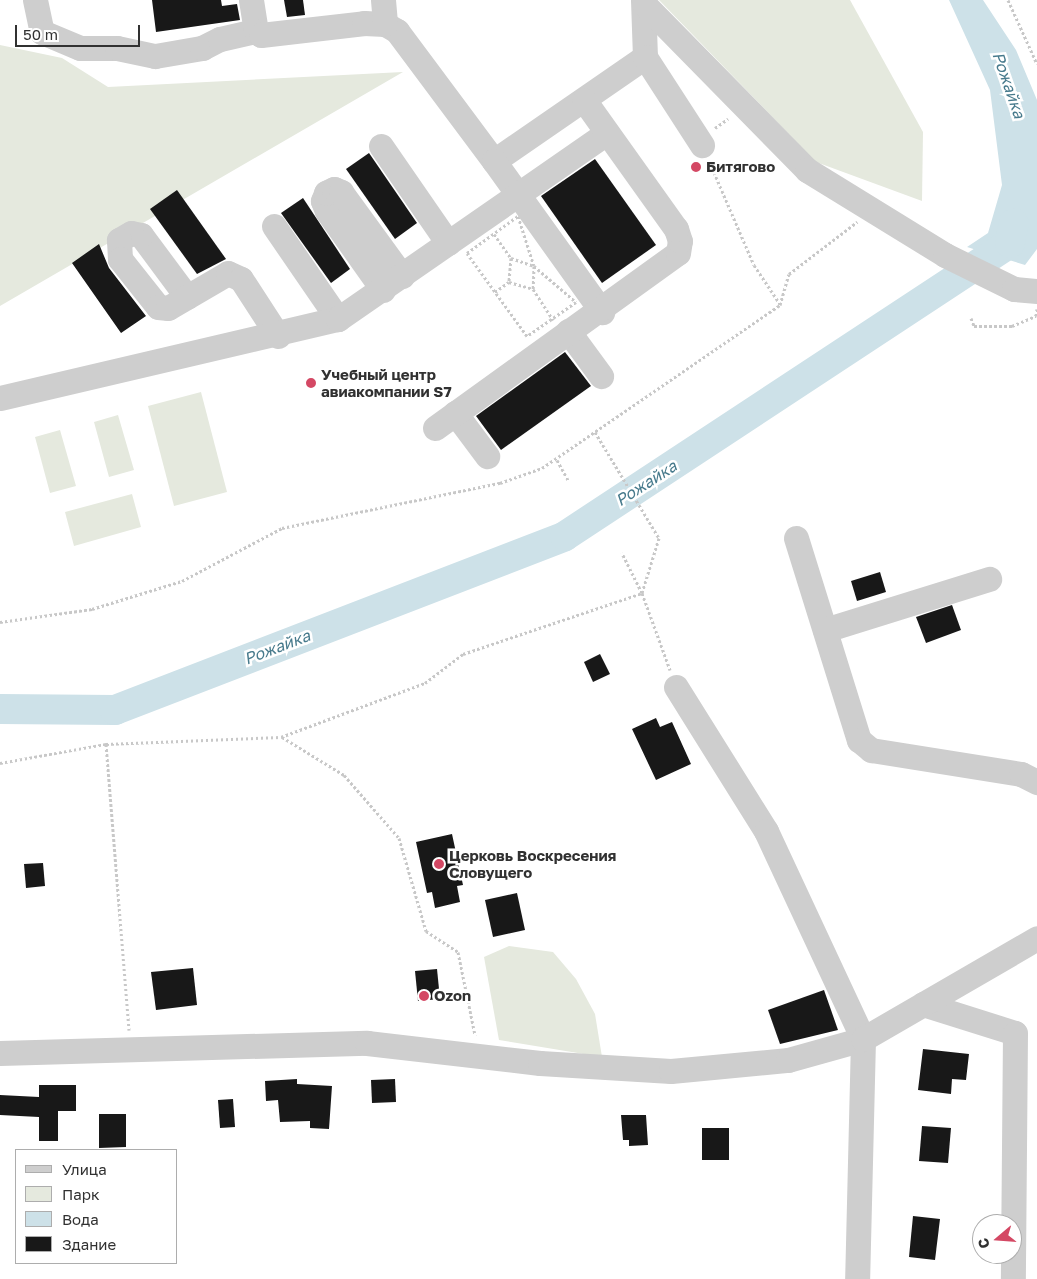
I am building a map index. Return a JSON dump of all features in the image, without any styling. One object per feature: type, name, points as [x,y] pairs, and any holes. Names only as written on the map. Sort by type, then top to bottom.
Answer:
[{"type":"street","points":[[35,0],[42,32],[80,48],[117,48],[155,56],[202,48],[220,39],[256,31],[269,37],[384,12],[601,310]]},
{"type":"street","points":[[251,0],[256,31]]},
{"type":"street","points":[[643,2],[645,57],[702,145]]},
{"type":"street","points":[[643,2],[807,170],[866,210],[945,255],[1026,290]]},
{"type":"street","points":[[494,161],[645,57]]},
{"type":"street","points":[[487,456],[445,420],[561,328],[601,310],[678,253],[680,241],[584,100]]},
{"type":"street","points":[[0,398],[278,336],[338,319],[448,243],[488,226],[518,194],[607,133]]},
{"type":"street","points":[[380,146],[448,243]]},
{"type":"street","points":[[274,226],[338,319]]},
{"type":"street","points":[[187,297],[222,274],[236,275],[278,336]]},
{"type":"street","points":[[561,328],[601,376]]},
{"type":"street","points":[[796,538],[859,740],[872,750],[1021,774],[1037,782]]},
{"type":"street","points":[[825,630],[989,579]]},
{"type":"street","points":[[676,687],[766,831],[862,1039],[856,1279]]},
{"type":"street","points":[[0,1054],[367,1043],[479,1053],[540,1063],[671,1071],[788,1060],[862,1039],[1037,938]]},
{"type":"street","points":[[924,1004],[1015,1033],[1012,1279]]},
{"type":"path","points":[[1008,0],[1037,64]]},
{"type":"path","points":[[753,115],[726,120],[702,145],[754,265],[780,305]]},
{"type":"path","points":[[0,622],[92,609],[182,581],[282,528],[500,483],[556,460],[780,305],[789,274],[855,226],[866,210]]},
{"type":"path","points":[[488,226],[511,258],[534,266],[576,302],[561,328],[527,336],[495,292],[468,253],[488,226],[518,216],[534,266],[532,289]]},
{"type":"path","points":[[495,292],[509,282],[511,258]]},
{"type":"path","points":[[509,282],[532,289],[561,328]]},
{"type":"path","points":[[971,318],[974,326],[1012,326],[1036,316],[1037,309]]},
{"type":"path","points":[[595,432],[612,456],[660,538],[642,593]]},
{"type":"path","points":[[556,460],[568,480]]},
{"type":"path","points":[[622,553],[642,593],[676,687]]},
{"type":"path","points":[[0,763],[106,744],[281,737],[425,683],[463,654],[642,593]]},
{"type":"path","points":[[281,737],[344,775],[399,838],[426,931],[458,952],[479,1053]]},
{"type":"path","points":[[106,744],[131,1050]]},
{"type":"green space","points":[[659,0],[850,0],[923,132],[922,201],[816,162]]},
{"type":"green space","points":[[0,45],[62,58],[108,87],[403,72],[0,306]]},
{"type":"green space","points":[[201,392],[227,492],[174,506],[148,406]]},
{"type":"green space","points":[[118,415],[134,470],[109,477],[94,422]]},
{"type":"green space","points":[[60,430],[76,486],[50,493],[35,437]]},
{"type":"green space","points":[[132,494],[141,527],[74,546],[65,512]]},
{"type":"green space","points":[[509,946],[553,952],[576,979],[595,1014],[602,1057],[499,1040],[484,957]]},
{"type":"water","points":[[949,0],[983,0],[1016,50],[1037,100],[1037,249],[1025,265],[967,247],[988,233],[1002,185],[990,90]]},
{"type":"building","points":[[152,0],[221,0],[222,6],[237,4],[240,20],[156,32]]},
{"type":"building","points":[[284,0],[303,0],[305,15],[287,17]]},
{"type":"building","points":[[369,153],[417,223],[395,239],[346,169]]},
{"type":"building","points":[[595,159],[656,245],[602,283],[541,196]]},
{"type":"building","points":[[177,190],[226,259],[197,274],[150,209]]},
{"type":"building","points":[[303,198],[350,269],[331,283],[281,213]]},
{"type":"building","points":[[99,244],[109,268],[146,316],[121,333],[72,263]]},
{"type":"building","points":[[565,352],[591,386],[501,450],[476,416]]},
{"type":"building","points":[[880,572],[886,592],[857,601],[851,581]]},
{"type":"building","points":[[952,605],[961,630],[926,643],[916,617]]},
{"type":"building","points":[[600,654],[610,674],[593,682],[584,662]]},
{"type":"building","points":[[656,718],[660,727],[672,722],[691,764],[656,780],[632,729]]},
{"type":"building","name":"Церковь Воскресения Словущего","points":[[452,834],[463,885],[457,886],[460,902],[435,908],[432,892],[427,893],[416,842]]},
{"type":"building","points":[[43,863],[45,886],[26,888],[24,864]]},
{"type":"building","points":[[517,893],[525,930],[493,937],[485,900]]},
{"type":"building","points":[[193,968],[197,1005],[156,1010],[151,972]]},
{"type":"building","points":[[437,969],[440,999],[418,1001],[415,971]]},
{"type":"building","points":[[824,990],[838,1030],[780,1044],[768,1010]]},
{"type":"building","points":[[923,1049],[969,1054],[966,1080],[952,1079],[951,1094],[918,1090]]},
{"type":"building","points":[[297,1079],[297,1084],[332,1086],[329,1129],[310,1128],[310,1121],[280,1122],[278,1100],[266,1101],[265,1081]]},
{"type":"building","points":[[395,1079],[396,1102],[372,1103],[371,1080]]},
{"type":"building","points":[[39,1085],[76,1085],[76,1111],[58,1111],[58,1141],[39,1141],[39,1117],[0,1115],[0,1095],[39,1097]]},
{"type":"building","points":[[233,1099],[235,1127],[220,1128],[218,1100]]},
{"type":"building","points":[[99,1114],[126,1114],[126,1147],[99,1148]]},
{"type":"building","points":[[621,1115],[646,1115],[648,1145],[629,1146],[629,1140],[623,1140]]},
{"type":"building","points":[[922,1126],[951,1128],[948,1163],[919,1161]]},
{"type":"building","points":[[702,1128],[729,1128],[729,1160],[702,1160]]},
{"type":"building","points":[[913,1216],[940,1219],[935,1260],[909,1257]]},
{"type":"waterway","name":"Рожайка","points":[[0,709],[115,710],[565,536],[1010,243],[1014,223]]},
{"type":"place","name":"Битягово","points":[[696,167]]},
{"type":"place","name":"Учебный центр авиакомпании S7","points":[[311,383]]},
{"type":"place","name":"Церковь Воскресения Словущего","points":[[439,864]]},
{"type":"place","name":"Ozon","points":[[424,996]]}]
